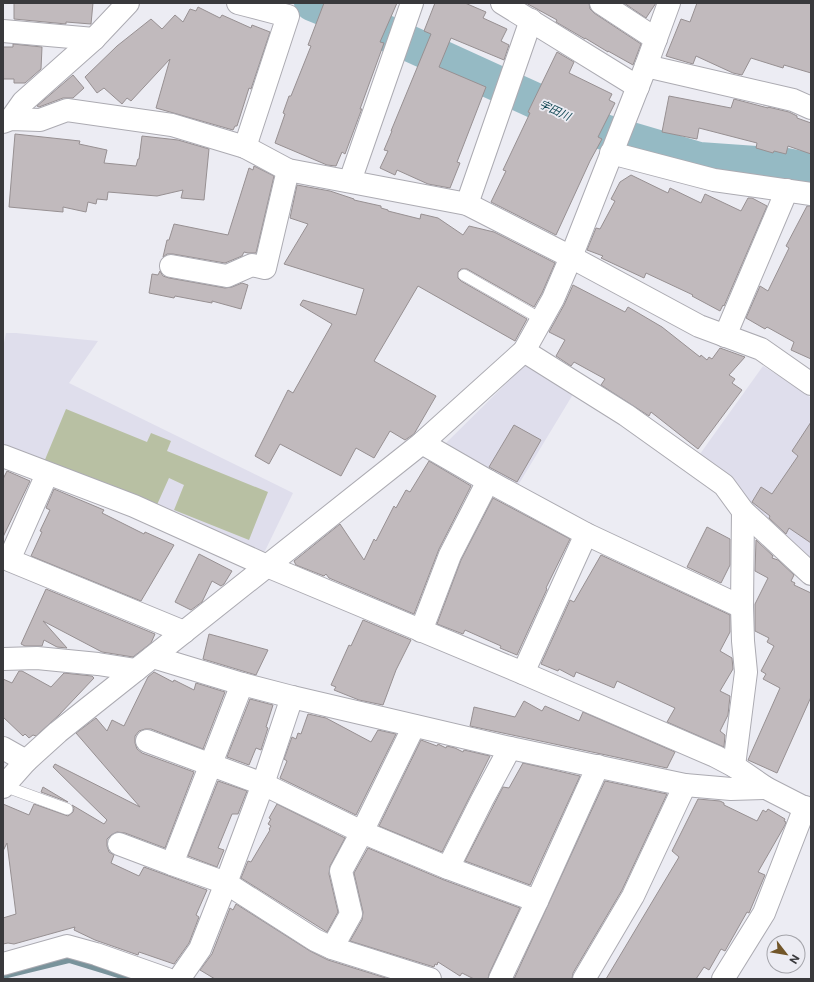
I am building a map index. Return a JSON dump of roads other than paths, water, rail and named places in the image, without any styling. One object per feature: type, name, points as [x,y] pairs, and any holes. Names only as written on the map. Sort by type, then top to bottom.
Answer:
[{"type":"street","points":[[7,121],[23,102],[94,39],[128,3]]},
{"type":"street","points":[[238,3],[288,16],[245,147]]},
{"type":"street","points":[[350,181],[412,3]]},
{"type":"street","points":[[502,3],[638,87]]},
{"type":"street","points":[[601,3],[656,39]]},
{"type":"street","points":[[4,786],[26,761],[58,732],[422,443],[524,351],[553,299],[571,257],[638,87],[669,3]]},
{"type":"street","points":[[468,204],[531,20]]},
{"type":"street","points":[[3,30],[94,39]]},
{"type":"street","points":[[646,66],[805,103]]},
{"type":"street","points":[[7,121],[40,120],[67,110],[172,125],[245,147],[288,170],[468,204],[571,257],[699,326],[761,349],[811,384]]},
{"type":"street","points":[[611,153],[714,180],[811,194]]},
{"type":"street","points":[[171,266],[227,276],[252,265],[264,268],[288,170]]},
{"type":"street","points":[[725,336],[787,190]]},
{"type":"street","points":[[524,351],[626,415],[724,485],[743,511],[811,574]]},
{"type":"street","points":[[422,443],[488,481],[586,534],[742,607]]},
{"type":"street","points":[[3,456],[134,506],[267,566],[523,673],[715,756],[734,766],[766,788],[808,809],[764,913],[723,979]]},
{"type":"street","points":[[47,474],[10,560],[184,632]]},
{"type":"street","points":[[422,631],[450,555],[488,481]]},
{"type":"street","points":[[734,766],[746,672],[742,607],[743,511]]},
{"type":"street","points":[[523,673],[586,534]]},
{"type":"street","points":[[153,657],[242,684],[292,697],[510,748],[685,785],[731,789],[766,788]]},
{"type":"street","points":[[3,659],[37,658],[98,664],[136,670]]},
{"type":"street","points":[[172,864],[242,684]]},
{"type":"street","points":[[179,979],[200,949],[263,784],[292,697]]},
{"type":"street","points":[[332,948],[351,914],[341,871],[362,832],[414,726]]},
{"type":"street","points":[[147,741],[263,784],[362,832],[448,868],[537,901]]},
{"type":"street","points":[[3,748],[26,761]]},
{"type":"street","points":[[448,868],[510,748]]},
{"type":"street","points":[[500,979],[598,766]]},
{"type":"street","points":[[584,979],[633,896],[685,785]]},
{"type":"street","points":[[119,844],[226,883],[315,940],[332,948],[430,979]]},
{"type":"street","points":[[3,964],[67,946],[96,954],[167,979]]},
{"type":"lane","points":[[464,275],[542,319]]},
{"type":"lane","points":[[4,786],[67,809]]},
{"type":"waterway","name":"宇田川","points":[[312,3],[393,36],[604,132],[699,160],[786,166],[811,171]]},
{"type":"waterway","points":[[3,976],[69,960],[131,979]]}]
